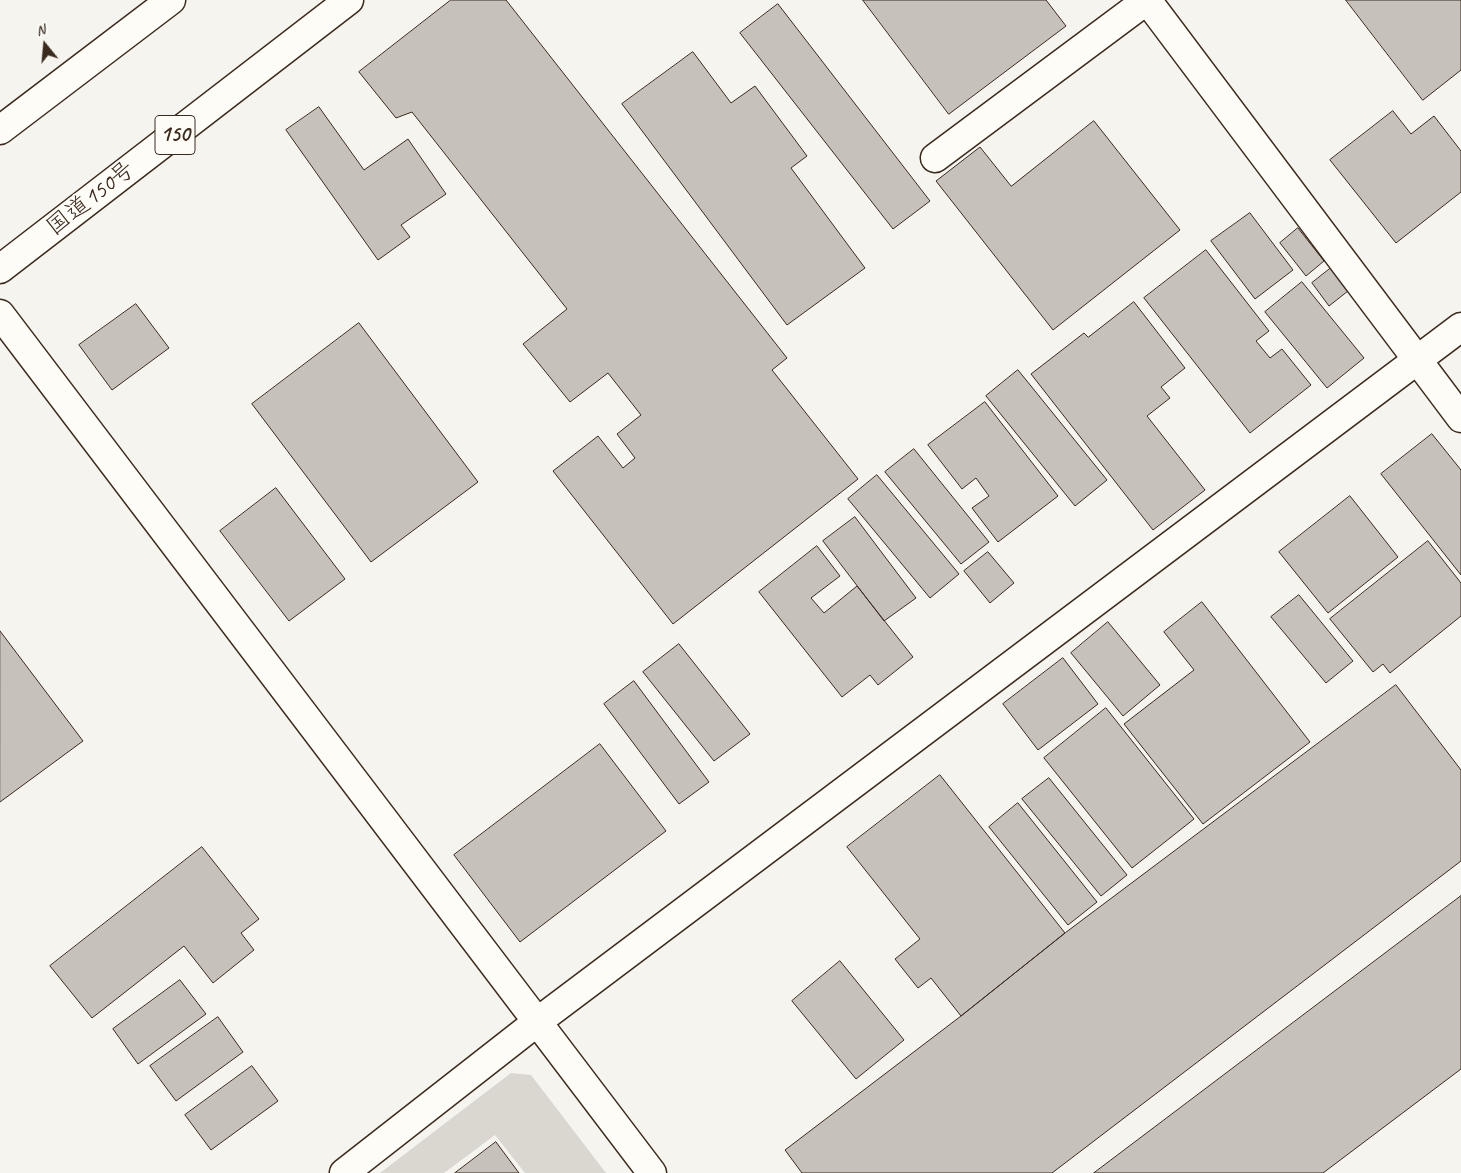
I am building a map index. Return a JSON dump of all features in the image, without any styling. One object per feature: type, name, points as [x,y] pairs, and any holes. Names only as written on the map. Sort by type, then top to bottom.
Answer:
[{"type":"main road","points":[[0,130],[172,0]]},
{"type":"main road","name":"国道150号","points":[[0,270],[349,0]]},
{"type":"main road","points":[[935,158],[1147,0],[1461,418]]},
{"type":"main road","points":[[0,314],[652,1173]]},
{"type":"main road","points":[[344,1173],[537,1022],[1461,326]]},
{"type":"shaded area","points":[[511,1073],[531,1075],[606,1173],[525,1173],[495,1135],[444,1173],[380,1173]]},
{"type":"building","points":[[451,0],[506,0],[787,358],[772,370],[858,479],[673,624],[553,471],[598,436],[623,468],[635,458],[617,434],[641,415],[608,373],[570,402],[523,344],[567,309],[412,112],[396,118],[359,72]]},
{"type":"building","points":[[863,0],[1046,0],[1066,26],[949,114]]},
{"type":"building","points":[[1346,0],[1461,0],[1461,70],[1423,100]]},
{"type":"building","points":[[778,4],[930,201],[893,229],[740,33]]},
{"type":"building","points":[[693,52],[731,103],[755,86],[807,156],[791,168],[865,268],[787,325],[622,104]]},
{"type":"building","points":[[319,107],[364,170],[408,139],[446,194],[401,225],[410,237],[378,260],[286,130]]},
{"type":"building","points":[[1393,111],[1411,134],[1434,116],[1461,151],[1461,192],[1396,243],[1330,160]]},
{"type":"building","points":[[1094,121],[1180,230],[1053,330],[936,181],[980,147],[1011,186]]},
{"type":"building","points":[[1250,213],[1293,270],[1255,299],[1211,241]]},
{"type":"building","points":[[1298,228],[1324,261],[1306,276],[1280,243]]},
{"type":"building","points":[[1206,250],[1269,331],[1256,341],[1270,358],[1282,349],[1311,385],[1250,433],[1144,298]]},
{"type":"building","points":[[1331,268],[1348,291],[1329,306],[1312,283]]},
{"type":"building","points":[[1302,282],[1364,358],[1327,388],[1265,312]]},
{"type":"building","points":[[1134,302],[1185,368],[1161,387],[1170,398],[1147,416],[1205,490],[1153,530],[1031,374],[1084,333],[1088,337]]},
{"type":"building","points":[[136,304],[169,348],[112,390],[79,345]]},
{"type":"building","points":[[359,323],[478,482],[371,562],[252,404]]},
{"type":"building","points":[[1018,370],[1107,480],[1075,506],[986,396]]},
{"type":"building","points":[[985,402],[1058,496],[998,542],[972,508],[989,496],[976,478],[962,489],[928,445]]},
{"type":"building","points":[[1432,434],[1461,470],[1461,575],[1381,474]]},
{"type":"building","points":[[914,449],[989,542],[961,564],[885,472]]},
{"type":"building","points":[[877,475],[959,574],[930,598],[848,499]]},
{"type":"building","points":[[276,488],[345,579],[289,621],[220,531]]},
{"type":"building","points":[[1350,496],[1398,557],[1328,613],[1279,552]]},
{"type":"building","points":[[855,517],[916,598],[884,621],[823,541]]},
{"type":"building","points":[[1428,541],[1461,583],[1461,616],[1390,673],[1383,664],[1373,672],[1330,619]]},
{"type":"building","points":[[817,546],[840,576],[811,598],[824,613],[857,586],[913,657],[878,685],[870,675],[842,697],[759,592]]},
{"type":"building","points":[[988,552],[1014,583],[990,603],[964,571]]},
{"type":"building","points":[[1299,595],[1353,661],[1326,683],[1271,617]]},
{"type":"building","points":[[1202,602],[1310,742],[1203,824],[1124,724],[1194,670],[1164,632]]},
{"type":"building","points":[[1108,622],[1160,685],[1123,716],[1071,653]]},
{"type":"building","points":[[0,631],[83,741],[0,802]]},
{"type":"building","points":[[679,644],[750,734],[714,761],[643,672]]},
{"type":"building","points":[[1063,658],[1098,704],[1038,750],[1003,704]]},
{"type":"building","points":[[634,681],[709,782],[679,804],[604,704]]},
{"type":"building","points":[[1396,685],[1461,770],[1461,861],[1052,1173],[802,1173],[785,1150],[961,1016],[1065,933]]},
{"type":"building","points":[[1106,708],[1194,819],[1132,868],[1044,758]]},
{"type":"building","points":[[600,744],[666,831],[520,942],[454,855]]},
{"type":"building","points":[[940,775],[1065,933],[961,1016],[931,978],[918,988],[895,959],[920,939],[847,847]]},
{"type":"building","points":[[1049,778],[1127,875],[1101,896],[1022,799]]},
{"type":"building","points":[[1018,803],[1097,902],[1068,925],[989,827]]},
{"type":"building","points":[[202,847],[259,919],[241,933],[254,950],[213,983],[184,946],[92,1018],[50,966]]},
{"type":"building","points":[[1461,896],[1461,1069],[1323,1173],[1094,1173]]},
{"type":"building","points":[[840,961],[904,1040],[856,1079],[792,1001]]},
{"type":"building","points":[[180,980],[206,1014],[138,1064],[113,1029]]},
{"type":"building","points":[[218,1017],[243,1052],[176,1101],[150,1066]]},
{"type":"building","points":[[252,1066],[278,1101],[211,1150],[185,1115]]},
{"type":"building","points":[[496,1142],[519,1173],[455,1173]]}]
